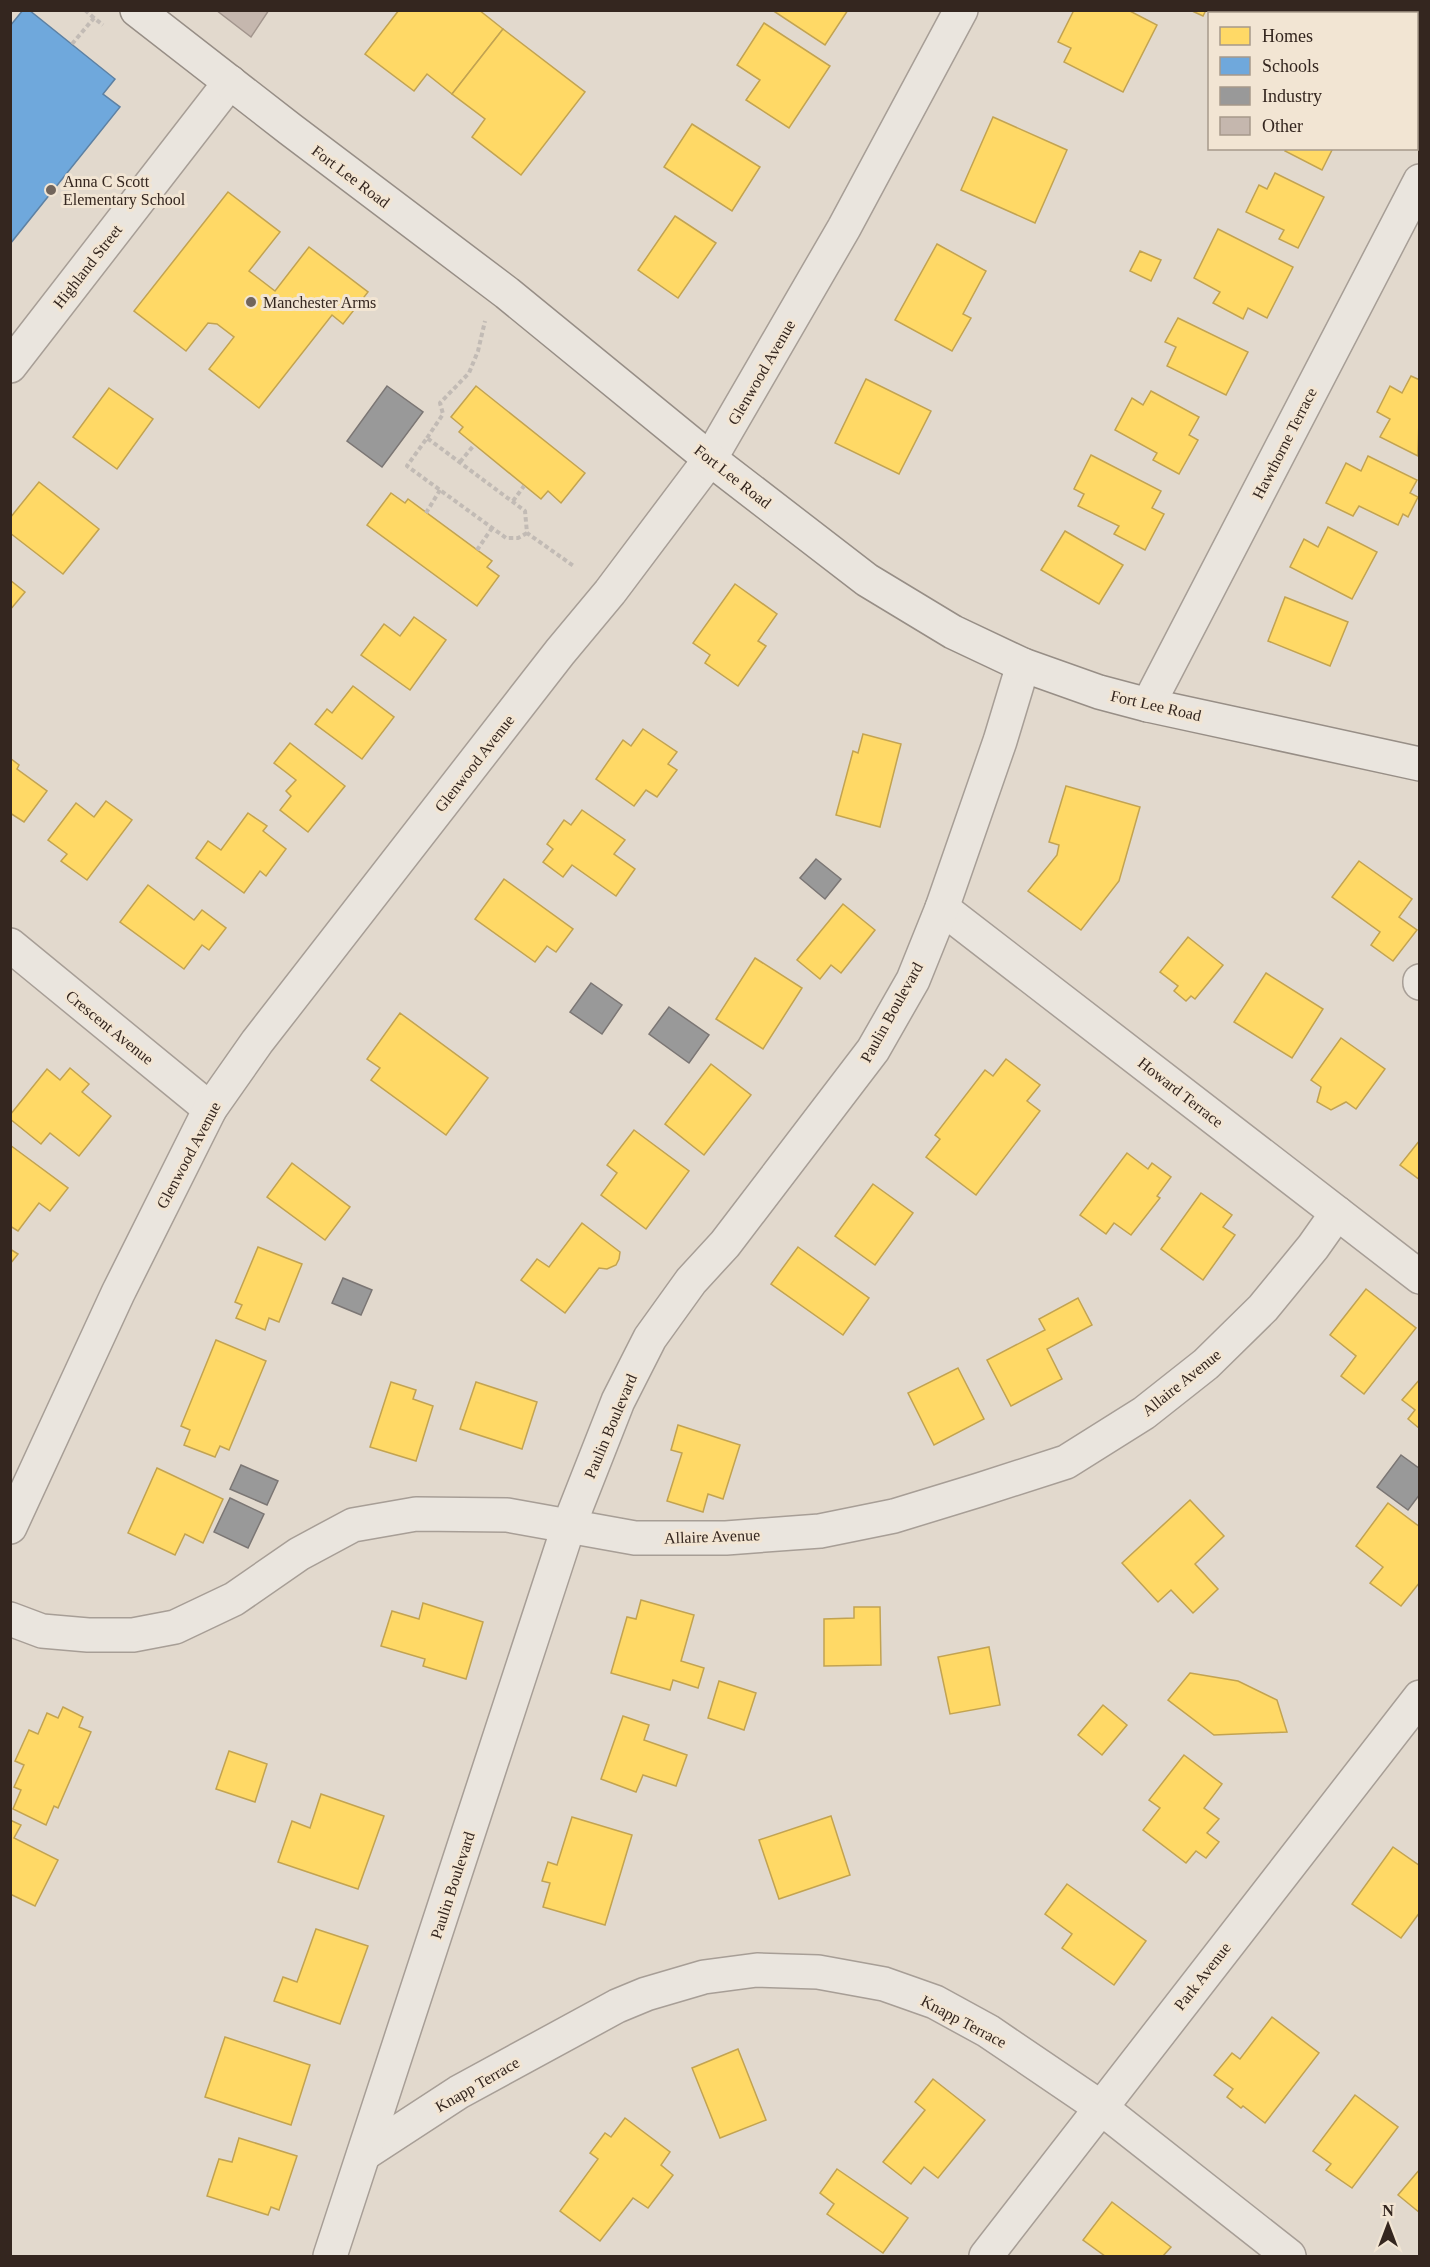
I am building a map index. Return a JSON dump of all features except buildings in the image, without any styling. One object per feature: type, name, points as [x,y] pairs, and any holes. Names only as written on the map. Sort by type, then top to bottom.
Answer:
[{"type":"street","name":"Fort Lee Road","points":[[137,10],[507,293],[710,459],[867,580],[953,632],[1023,665],[1099,692],[1148,705],[1419,764]]},
{"type":"street","name":"Glenwood Avenue","points":[[10,1527],[118,1293],[210,1109],[257,1042],[560,652],[610,592],[710,459],[844,228],[961,10]]},
{"type":"street","name":"Highland Street","points":[[10,366],[230,82]]},
{"type":"street","name":"Hawthorne Terrace","points":[[1148,705],[1419,181]]},
{"type":"street","name":"Paulin Boulevard","points":[[330,2256],[568,1527],[618,1401],[650,1338],[691,1281],[725,1244],[873,1050],[913,980],[942,908],[1000,741],[1023,665]]},
{"type":"street","name":"Howard Terrace","points":[[942,908],[1419,1277]]},
{"type":"street","name":"Crescent Avenue","points":[[10,945],[210,1109]]},
{"type":"street","name":"Allaire Avenue","points":[[10,1619],[42,1630],[88,1635],[133,1635],[175,1627],[234,1599],[299,1554],[353,1525],[416,1514],[507,1515],[635,1538],[726,1538],[820,1531],[894,1516],[1066,1462],[1144,1413],[1206,1364],[1263,1308],[1313,1247],[1337,1213]]},
{"type":"street","name":"Park Avenue","points":[[986,2256],[1419,1697]]},
{"type":"street","name":"Knapp Terrace","points":[[364,2154],[459,2092],[617,2006],[646,1994],[704,1977],[757,1970],[829,1974],[884,1984],[935,2002],[988,2031],[1100,2107],[1289,2256]]},
{"type":"path","points":[[85,10],[94,18]]},
{"type":"path","points":[[488,317],[483,323],[478,351],[469,373],[440,403],[443,414],[407,466],[506,538],[518,538],[527,533]]},
{"type":"path","points":[[427,438],[525,511],[527,533],[575,567]]},
{"type":"path","points":[[460,462],[474,445]]},
{"type":"path","points":[[513,501],[524,486]]},
{"type":"path","points":[[426,513],[440,490]]},
{"type":"path","points":[[477,550],[492,528]]},
{"type":"place","name":"Anna C Scott Elementary School","points":[[51,190]]},
{"type":"place","name":"Manchester Arms","points":[[251,302]]}]
